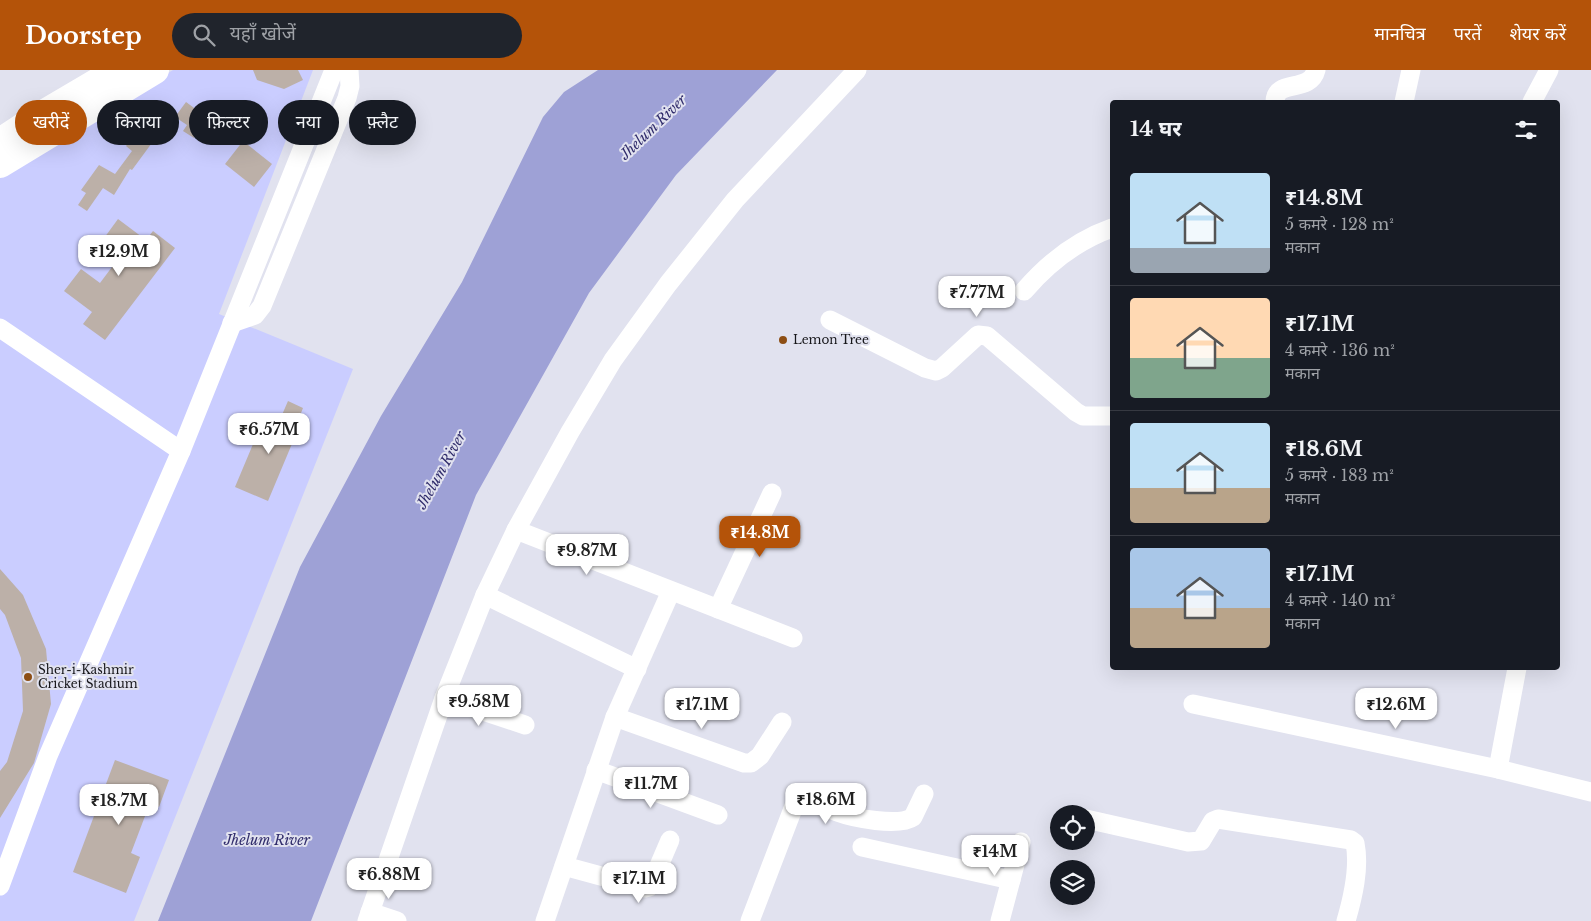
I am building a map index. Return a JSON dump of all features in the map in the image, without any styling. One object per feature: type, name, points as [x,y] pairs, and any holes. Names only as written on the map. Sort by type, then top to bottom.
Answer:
[{"type":"highway","points":[[0,142],[38,117],[118,70]]},
{"type":"highway","points":[[0,164],[154,70]]},
{"type":"street","points":[[0,886],[48,756],[181,451],[334,70]]},
{"type":"street","points":[[232,323],[255,315],[262,306],[347,98],[350,86],[349,70]]},
{"type":"street","points":[[397,921],[368,916],[444,698],[486,596],[516,530],[570,432],[613,360],[668,284],[735,200],[856,70]]},
{"type":"street","points":[[1276,100],[1278,92],[1283,89],[1309,82],[1314,78],[1316,70]]},
{"type":"street","points":[[1404,100],[1411,70]]},
{"type":"street","points":[[1533,100],[1550,70]]},
{"type":"street","points":[[1024,291],[1052,262],[1095,234],[1110,229]]},
{"type":"street","points":[[830,320],[925,368],[936,370],[942,368],[978,335],[987,336],[1076,412],[1083,416],[1110,416]]},
{"type":"street","points":[[0,328],[181,451]]},
{"type":"street","points":[[718,609],[772,493]]},
{"type":"street","points":[[516,530],[793,638]]},
{"type":"street","points":[[545,921],[615,716],[671,591]]},
{"type":"street","points":[[486,596],[637,669]]},
{"type":"street","points":[[1498,769],[1517,670]]},
{"type":"street","points":[[444,698],[525,725]]},
{"type":"street","points":[[1193,704],[1498,769],[1591,792]]},
{"type":"street","points":[[615,716],[744,763],[751,763],[760,756],[782,722]]},
{"type":"street","points":[[596,770],[718,815]]},
{"type":"street","points":[[750,921],[794,806],[798,802],[804,800],[813,802],[857,817],[902,821],[913,817],[924,794]]},
{"type":"street","points":[[1095,821],[1194,843],[1206,836],[1214,821],[1218,819],[1351,840],[1355,843],[1356,862],[1354,889],[1346,921]]},
{"type":"street","points":[[564,866],[645,888],[649,887],[652,882],[670,840]]},
{"type":"street","points":[[1000,921],[1021,842]]},
{"type":"street","points":[[862,848],[1011,880]]},
{"type":"shaded area","points":[[173,70],[313,70],[301,100],[278,100],[278,145],[284,145],[219,314],[353,369],[134,921],[0,921],[0,176],[51,145],[87,145],[87,123],[97,117],[97,145],[179,145],[179,100],[124,100]]},
{"type":"water","name":"Jhelum River","points":[[598,70],[777,70],[676,175],[589,293],[476,495],[311,921],[158,921],[300,567],[381,416],[462,282],[543,117],[564,92]]},
{"type":"building","points":[[253,70],[298,70],[303,80],[284,89],[257,80]]},
{"type":"building","points":[[186,102],[189,104],[189,135],[183,131],[187,125],[179,120],[179,112]]},
{"type":"building","points":[[150,145],[132,170],[130,169],[114,195],[103,188],[87,211],[78,205],[86,193],[81,190],[99,165],[115,174],[132,151],[126,146]]},
{"type":"building","points":[[240,145],[248,145],[272,164],[254,187],[225,164]]},
{"type":"building","points":[[118,219],[146,240],[153,231],[175,248],[105,340],[83,324],[92,312],[64,291],[81,269],[100,283],[118,259],[99,245]]},
{"type":"building","points":[[288,401],[303,408],[291,438],[294,439],[268,501],[235,487],[261,425],[275,431]]},
{"type":"building","points":[[0,569],[23,595],[46,649],[51,704],[34,763],[0,818],[0,771],[7,762],[23,711],[21,658],[5,615],[0,609]]},
{"type":"building","points":[[115,760],[169,780],[159,807],[150,803],[131,853],[140,857],[126,893],[73,872]]},
{"type":"place","name":"Lemon Tree","points":[[783,340]]},
{"type":"place","name":"Sher-i-Kashmir Cricket Stadium","points":[[28,677]]}]
